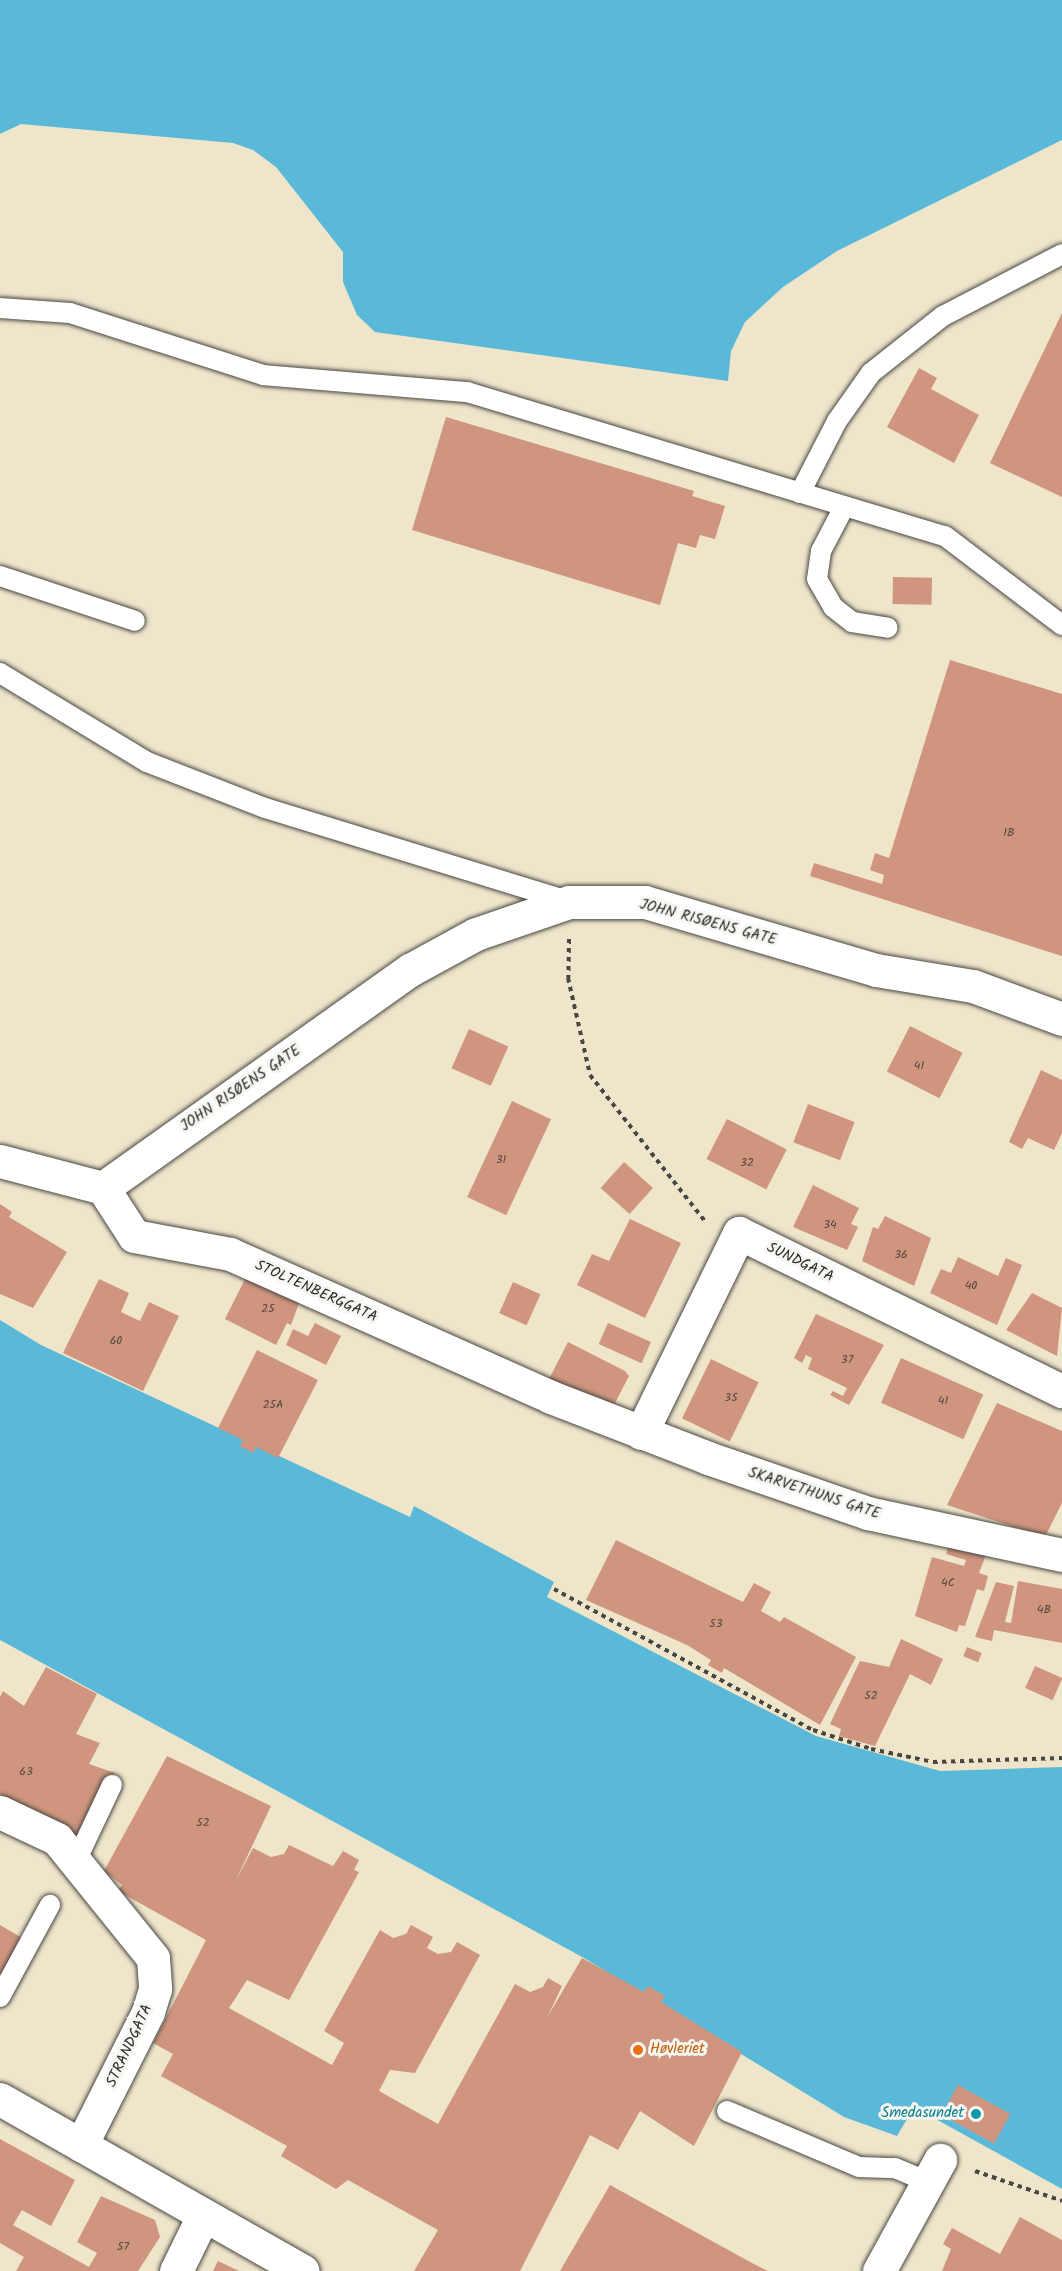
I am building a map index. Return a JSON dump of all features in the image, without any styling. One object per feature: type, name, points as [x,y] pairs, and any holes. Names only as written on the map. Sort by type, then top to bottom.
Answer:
[{"type":"street","name":"JOHN RISØENS GATE","points":[[103,1188],[410,970],[476,934],[569,902],[645,902],[876,970],[973,986],[1062,1019]]},
{"type":"street","points":[[0,1161],[103,1188]]},
{"type":"street","name":"STOLTENBERGGATA","points":[[103,1188],[134,1236],[230,1254],[641,1433]]},
{"type":"street","points":[[641,1433],[739,1233]]},
{"type":"street","name":"SUNDGATA","points":[[739,1233],[1062,1391]]},
{"type":"street","name":"SKARVETHUNS GATE","points":[[641,1433],[868,1514],[1062,1555]]},
{"type":"street","points":[[0,1812],[48,1831],[77,1859]]},
{"type":"street","name":"STRANDGATA","points":[[77,1859],[99,1897],[144,1943],[156,1972],[148,2012],[81,2145]]},
{"type":"street","points":[[0,2099],[303,2271]]},
{"type":"street","points":[[879,2271],[934,2171]]},
{"type":"street","points":[[176,2271],[204,2216]]},
{"type":"lane","points":[[800,493],[837,421],[871,373],[943,316],[1062,254]]},
{"type":"lane","points":[[0,308],[70,313],[263,375],[466,392],[945,536],[1062,625]]},
{"type":"lane","points":[[844,507],[821,551],[817,579],[833,607],[852,622],[888,628]]},
{"type":"lane","points":[[0,576],[135,621]]},
{"type":"lane","points":[[0,673],[147,762],[265,808],[569,902]]},
{"type":"lane","points":[[77,1859],[111,1785]]},
{"type":"lane","points":[[0,1997],[50,1905]]},
{"type":"lane","points":[[727,2111],[859,2167],[934,2171]]},
{"type":"path","points":[[569,902],[568,978],[590,1075],[698,1218],[739,1233]]},
{"type":"path","points":[[554,1589],[813,1730],[852,1743],[933,1762],[1062,1758]]},
{"type":"path","points":[[934,2171],[1062,2201]]},
{"type":"water","points":[[0,0],[1062,0],[1062,140],[837,251],[783,287],[745,322],[731,351],[728,381],[375,332],[357,315],[343,282],[343,252],[276,167],[253,150],[233,143],[21,124],[0,134]]},
{"type":"water","points":[[0,1320],[41,1345],[410,1517],[414,1506],[554,1582],[547,1597],[816,1736],[940,1771],[1062,1767],[1062,2189],[914,2107],[897,2136],[844,2117],[584,1958],[0,1640]]},
{"type":"building","points":[[1062,313],[1062,497],[990,463]]},
{"type":"building","points":[[919,368],[937,378],[931,389],[979,415],[954,463],[887,427]]},
{"type":"building","points":[[446,417],[694,491],[692,496],[725,506],[715,539],[700,535],[696,548],[678,543],[660,605],[412,530]]},
{"type":"building","points":[[893,577],[932,578],[932,605],[893,604]]},
{"type":"building","points":[[950,660],[1062,694],[1062,956],[810,876],[814,863],[882,884],[884,875],[870,870],[875,853],[889,858]]},
{"type":"building","points":[[910,1026],[963,1053],[939,1098],[887,1071]]},
{"type":"building","points":[[469,1029],[508,1046],[491,1086],[452,1068]]},
{"type":"building","points":[[1041,1070],[1062,1080],[1062,1133],[1054,1150],[1028,1138],[1022,1149],[1009,1142]]},
{"type":"building","points":[[512,1101],[551,1119],[506,1215],[467,1197]]},
{"type":"building","points":[[808,1104],[855,1122],[840,1160],[793,1142]]},
{"type":"building","points":[[727,1119],[787,1149],[766,1190],[707,1159]]},
{"type":"building","points":[[624,1162],[653,1188],[630,1214],[601,1188]]},
{"type":"building","points":[[813,1185],[859,1208],[851,1224],[858,1227],[847,1250],[793,1227]]},
{"type":"building","points":[[0,1204],[12,1212],[9,1217],[67,1252],[33,1308],[0,1294]]},
{"type":"building","points":[[885,1216],[931,1238],[914,1286],[862,1261],[873,1227],[878,1229]]},
{"type":"building","points":[[630,1219],[681,1243],[645,1318],[577,1285],[592,1254],[609,1261]]},
{"type":"building","points":[[958,1257],[998,1276],[1006,1258],[1022,1265],[997,1325],[930,1293],[941,1269],[951,1273]]},
{"type":"building","points":[[250,1269],[302,1295],[291,1325],[287,1323],[276,1345],[225,1319]]},
{"type":"building","points":[[99,1279],[129,1293],[121,1312],[140,1321],[149,1302],[179,1316],[143,1391],[63,1353]]},
{"type":"building","points":[[513,1282],[540,1294],[527,1325],[499,1313]]},
{"type":"building","points":[[1032,1293],[1062,1308],[1057,1356],[1006,1330]]},
{"type":"building","points":[[816,1314],[884,1345],[849,1405],[830,1395],[833,1391],[843,1396],[847,1388],[808,1369],[812,1358],[806,1355],[802,1363],[794,1358]]},
{"type":"building","points":[[315,1323],[341,1336],[326,1365],[286,1345],[293,1329],[308,1336]]},
{"type":"building","points":[[608,1323],[651,1342],[642,1363],[599,1344]]},
{"type":"building","points":[[568,1342],[625,1371],[629,1376],[614,1405],[548,1381]]},
{"type":"building","points":[[257,1350],[318,1380],[278,1458],[256,1447],[253,1453],[240,1446],[243,1440],[218,1428]]},
{"type":"building","points":[[901,1358],[983,1395],[963,1439],[881,1403]]},
{"type":"building","points":[[711,1359],[759,1382],[730,1442],[682,1418]]},
{"type":"building","points":[[997,1403],[1062,1431],[1062,1503],[1045,1537],[947,1505]]},
{"type":"building","points":[[952,1536],[989,1547],[979,1573],[988,1576],[984,1591],[977,1589],[965,1626],[959,1625],[957,1632],[915,1616],[932,1557],[964,1566],[966,1560],[946,1554]]},
{"type":"building","points":[[616,1540],[743,1602],[754,1583],[771,1592],[761,1611],[780,1622],[784,1617],[856,1657],[820,1725],[724,1668],[722,1673],[708,1665],[711,1660],[687,1645],[586,1600]]},
{"type":"building","points":[[1018,1581],[1062,1589],[1062,1643],[994,1630],[992,1641],[975,1637],[996,1582],[1014,1586],[1005,1622],[1011,1623]]},
{"type":"building","points":[[901,1639],[943,1659],[931,1685],[910,1674],[875,1746],[839,1736],[841,1729],[830,1724],[860,1661],[889,1667]]},
{"type":"building","points":[[967,1647],[982,1653],[978,1662],[963,1656]]},
{"type":"building","points":[[1035,1666],[1062,1678],[1053,1700],[1025,1688]]},
{"type":"building","points":[[46,1667],[97,1694],[76,1734],[100,1743],[89,1764],[115,1773],[78,1842],[0,1794],[0,1697],[3,1691],[24,1706]]},
{"type":"building","points":[[167,1756],[271,1806],[235,1882],[253,1848],[271,1857],[284,1854],[289,1845],[333,1866],[343,1851],[359,1860],[354,1870],[359,1872],[289,2000],[247,1980],[229,2008],[332,2065],[344,2043],[324,2031],[380,1930],[393,1938],[406,1934],[411,1925],[433,1937],[427,1948],[438,1954],[451,1952],[457,1942],[480,1955],[415,2073],[390,2070],[379,2091],[438,2124],[515,1984],[530,1992],[543,1987],[548,1978],[562,1986],[548,2016],[582,1958],[644,1992],[648,1986],[665,1996],[661,2002],[742,2052],[694,2146],[640,2111],[618,2150],[590,2135],[520,2271],[414,2271],[438,2230],[348,2180],[336,2189],[281,2156],[287,2146],[161,2076],[173,2054],[153,2043],[206,1940],[118,1891],[122,1885],[104,1871]]},
{"type":"building","points":[[0,1925],[24,1939],[0,1981]]},
{"type":"building","name":"Smedasundet","points":[[958,2085],[1010,2114],[994,2144],[942,2115]]},
{"type":"building","points":[[0,2139],[75,2180],[51,2226],[22,2210],[13,2225],[89,2267],[97,2253],[77,2242],[101,2196],[155,2220],[160,2237],[138,2271],[16,2271],[24,2257],[0,2243]]},
{"type":"building","points":[[610,2185],[752,2263],[768,2271],[560,2271]]},
{"type":"building","points":[[1020,2217],[1062,2240],[1062,2271],[942,2271],[951,2249],[943,2244],[952,2228],[1000,2254]]},
{"type":"building","points":[[218,2261],[239,2271],[213,2271]]},
{"type":"place","name":"Høvleriet","points":[[638,2050]]},
{"type":"place","name":"Smedasundet","points":[[976,2114]]}]
